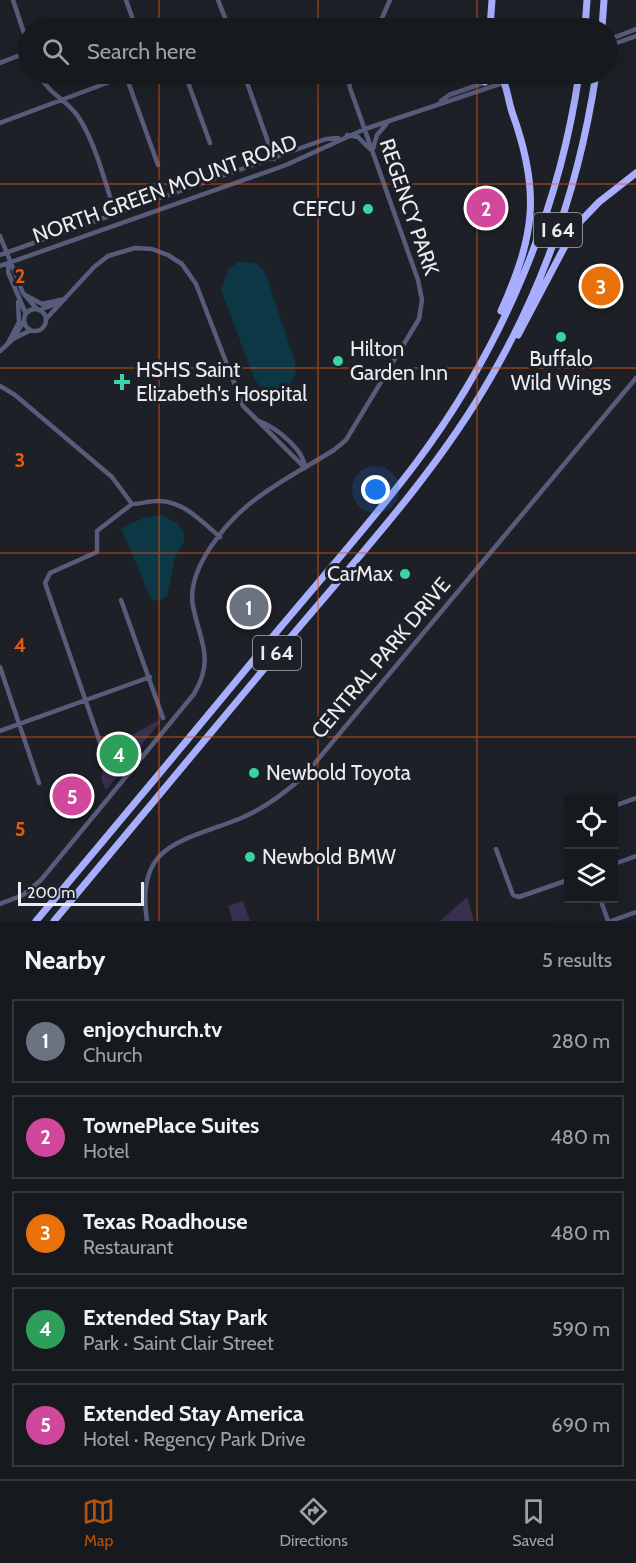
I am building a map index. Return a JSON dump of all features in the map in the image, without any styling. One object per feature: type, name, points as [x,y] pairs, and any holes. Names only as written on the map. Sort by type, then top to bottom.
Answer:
[{"type":"highway","points":[[491,18],[492,0]]},
{"type":"highway","points":[[586,18],[587,0]]},
{"type":"highway","points":[[603,18],[604,0]]},
{"type":"highway","points":[[493,336],[522,262],[531,219],[531,176],[506,84]]},
{"type":"highway","name":"I 64","points":[[36,921],[404,479],[454,408],[493,336],[525,269],[548,207],[565,146],[577,84]]},
{"type":"highway","name":"I 64","points":[[54,921],[414,489],[491,377],[529,303],[565,210],[583,143],[594,84]]},
{"type":"highway","points":[[491,377],[500,367],[575,227],[599,202],[636,173]]},
{"type":"street","points":[[13,0],[19,18]]},
{"type":"street","points":[[126,0],[132,18]]},
{"type":"street","points":[[218,0],[225,18]]},
{"type":"street","points":[[382,18],[390,0]]},
{"type":"street","points":[[618,38],[636,29]]},
{"type":"street","points":[[618,39],[636,36]]},
{"type":"street","points":[[0,63],[18,56]]},
{"type":"street","points":[[45,84],[51,93],[78,116],[84,127],[116,215]]},
{"type":"street","points":[[0,123],[104,84]]},
{"type":"street","points":[[132,84],[158,165]]},
{"type":"street","points":[[189,84],[210,143]]},
{"type":"street","points":[[248,84],[274,159]]},
{"type":"street","name":"REGENCY PARK","points":[[0,904],[23,895],[41,880],[194,694],[202,677],[206,654],[193,605],[193,581],[202,561],[251,502],[338,447],[351,433],[416,326],[421,310],[418,280],[349,84]]},
{"type":"street","name":"NORTH GREEN MOUNT ROAD","points":[[0,267],[286,165],[347,135],[441,101],[449,95],[479,84]]},
{"type":"street","name":"NORTH GREEN MOUNT ROAD","points":[[441,101],[452,101],[489,84]]},
{"type":"street","points":[[373,152],[377,135],[391,119]]},
{"type":"street","points":[[347,135],[358,137],[373,152]]},
{"type":"street","name":"NORTH GREEN MOUNT ROAD","points":[[3,254],[326,139],[340,138]]},
{"type":"street","points":[[0,236],[3,254],[9,263],[26,314],[13,339]]},
{"type":"street","points":[[0,351],[13,339],[31,330],[40,329],[46,319],[99,262],[117,252],[144,248],[160,251],[176,259],[187,269],[196,284],[239,399],[258,421],[266,424],[291,444],[301,456],[305,468]]},
{"type":"street","points":[[20,295],[42,304],[63,300]]},
{"type":"street","points":[[20,295],[38,309],[46,319]]},
{"type":"street","points":[[8,343],[21,317],[20,295]]},
{"type":"street","points":[[26,314],[63,300]]},
{"type":"street","points":[[24,321],[31,330]]},
{"type":"street","name":"CENTRAL PARK DRIVE","points":[[147,921],[144,888],[149,871],[159,854],[184,838],[254,812],[305,775],[636,378]]},
{"type":"street","points":[[0,386],[15,395],[111,476],[132,504]]},
{"type":"street","points":[[104,751],[45,584],[50,573],[97,552],[97,531],[132,504],[159,501],[174,503],[187,509],[220,537]]},
{"type":"street","points":[[121,600],[163,718]]},
{"type":"street","points":[[0,667],[39,783]]},
{"type":"street","points":[[0,732],[150,677]]},
{"type":"street","points":[[618,805],[636,798]]},
{"type":"street","points":[[496,849],[513,895],[519,897],[564,881]]},
{"type":"street","points":[[618,863],[636,856]]},
{"type":"street","points":[[602,903],[609,921],[636,912]]},
{"type":"shaded area","points":[[163,718],[106,790],[101,778],[104,767],[103,751]]},
{"type":"shaded area","points":[[467,897],[474,921],[440,921]]},
{"type":"shaded area","points":[[243,901],[250,921],[233,921],[228,906]]},
{"type":"water","points":[[238,262],[256,263],[265,272],[295,362],[295,376],[284,387],[264,391],[255,380],[221,290],[228,270]]},
{"type":"water","points":[[161,515],[177,523],[184,533],[184,541],[175,557],[167,596],[158,601],[151,599],[121,528],[146,517]]},
{"type":"place","name":"TownePlace Suites","points":[[486,208]]},
{"type":"place","name":"CEFCU","points":[[368,209]]},
{"type":"place","name":"Texas Roadhouse","points":[[601,286]]},
{"type":"place","name":"Buffalo Wild Wings","points":[[561,337]]},
{"type":"place","name":"Hilton Garden Inn","points":[[338,361]]},
{"type":"place","name":"HSHS Saint Elizabeth's Hospital","points":[[122,382]]},
{"type":"place","name":"CarMax","points":[[405,574]]},
{"type":"place","name":"enjoychurch.tv","points":[[249,607]]},
{"type":"place","name":"Extended Stay Park","points":[[119,754]]},
{"type":"place","name":"Newbold Toyota","points":[[254,773]]},
{"type":"place","name":"Extended Stay America","points":[[72,796]]},
{"type":"place","name":"Newbold BMW","points":[[250,857]]}]
